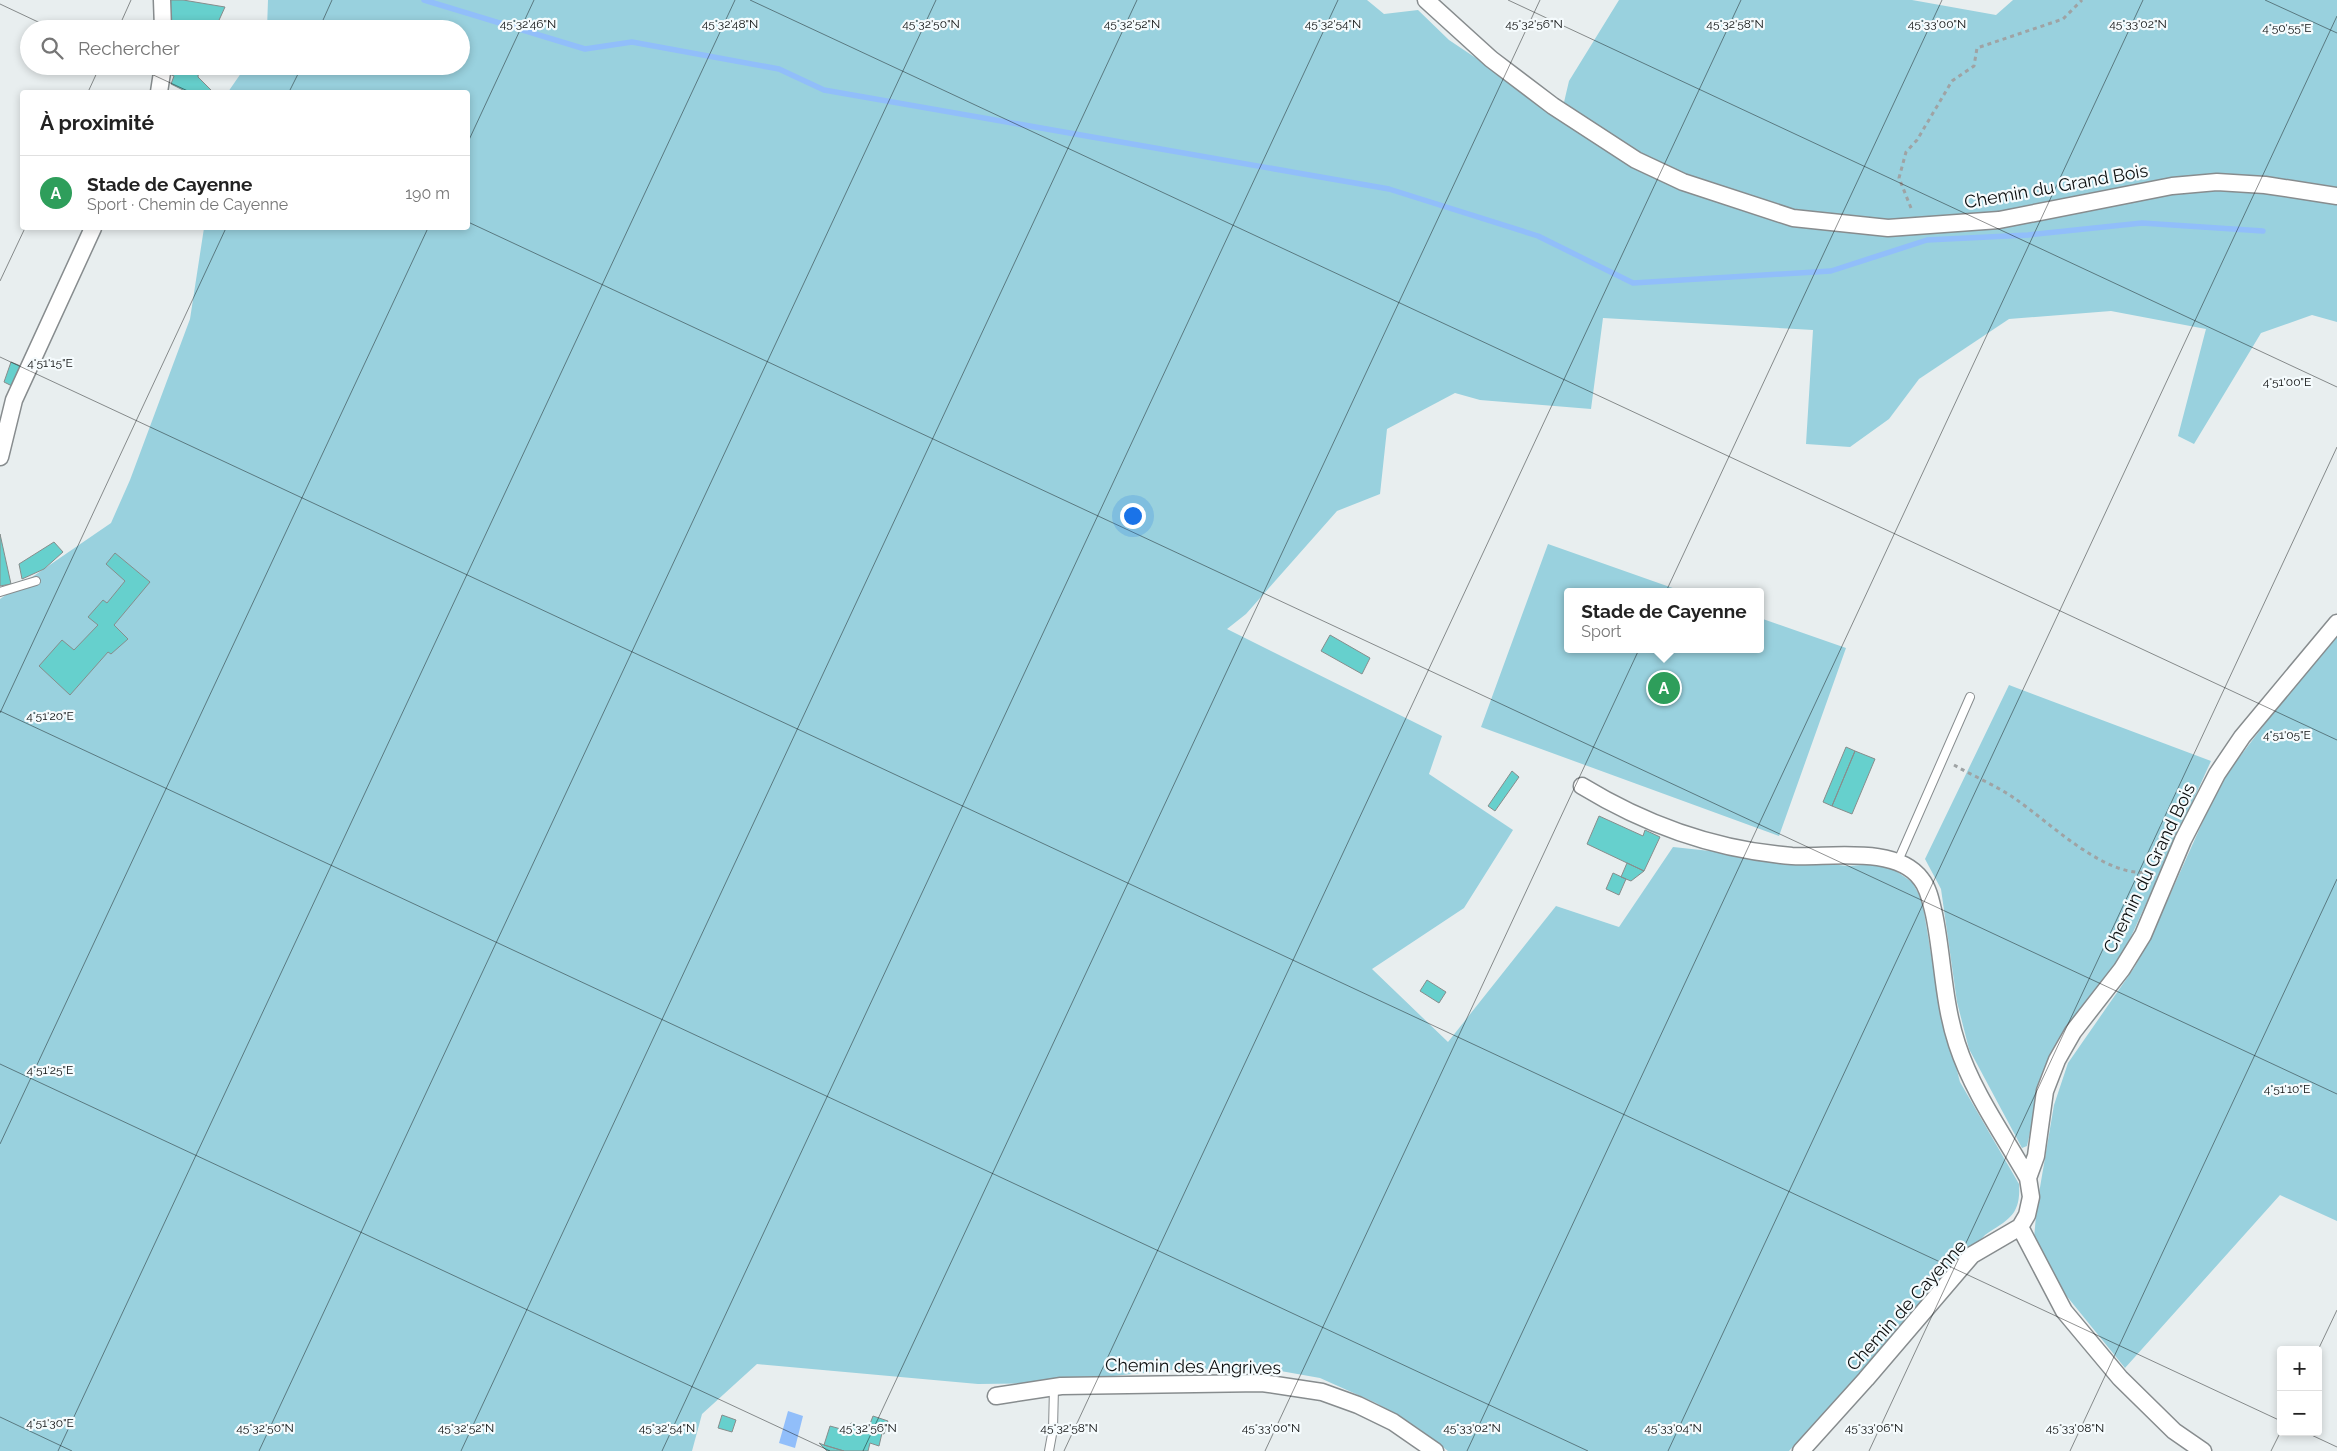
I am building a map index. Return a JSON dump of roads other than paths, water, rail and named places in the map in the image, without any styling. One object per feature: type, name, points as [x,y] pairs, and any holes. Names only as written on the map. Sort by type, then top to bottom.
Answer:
[{"type":"street","points":[[162,0],[163,20]]},
{"type":"street","name":"Chemin du Grand Bois","points":[[1426,0],[1491,59],[1552,106],[1636,160],[1684,182],[1793,218],[1888,228],[1999,220],[2172,186],[2217,182],[2265,184],[2337,196]]},
{"type":"street","points":[[159,90],[162,75]]},
{"type":"street","points":[[0,457],[14,400],[92,230]]},
{"type":"street","name":"Chemin du Grand Bois","points":[[2028,1178],[2036,1156],[2045,1091],[2057,1060],[2073,1032],[2122,969],[2142,935],[2173,864],[2217,774],[2242,737],[2337,623]]},
{"type":"street","points":[[1582,786],[1639,818],[1674,832],[1758,852],[1793,856],[1870,856],[1898,862],[1909,867],[1922,879],[1929,895],[1937,930],[1948,1006],[1957,1043],[1979,1096],[2028,1178],[2031,1197],[2027,1215],[2020,1228],[2064,1311],[2120,1378],[2174,1431],[2203,1451]]},
{"type":"street","name":"Chemin de Cayenne","points":[[1800,1451],[1866,1379],[1972,1255],[2020,1228]]},
{"type":"street","name":"Chemin des Angrives","points":[[996,1396],[1054,1387],[1262,1383],[1322,1392],[1358,1405],[1392,1422],[1435,1451]]},
{"type":"lane","points":[[0,592],[36,581]]},
{"type":"lane","points":[[1898,862],[1970,697]]},
{"type":"lane","points":[[1049,1451],[1053,1429],[1054,1387]]},
{"type":"water","points":[[788,1411],[803,1416],[795,1448],[779,1443]]},
{"type":"waterway","points":[[424,0],[585,49],[632,42],[779,69],[824,90],[1389,189],[1538,236],[1633,283],[1831,271],[1927,240],[2028,235],[2142,223],[2263,231]]},
{"type":"place","name":"Stade de Cayenne","points":[[1664,688]]}]
